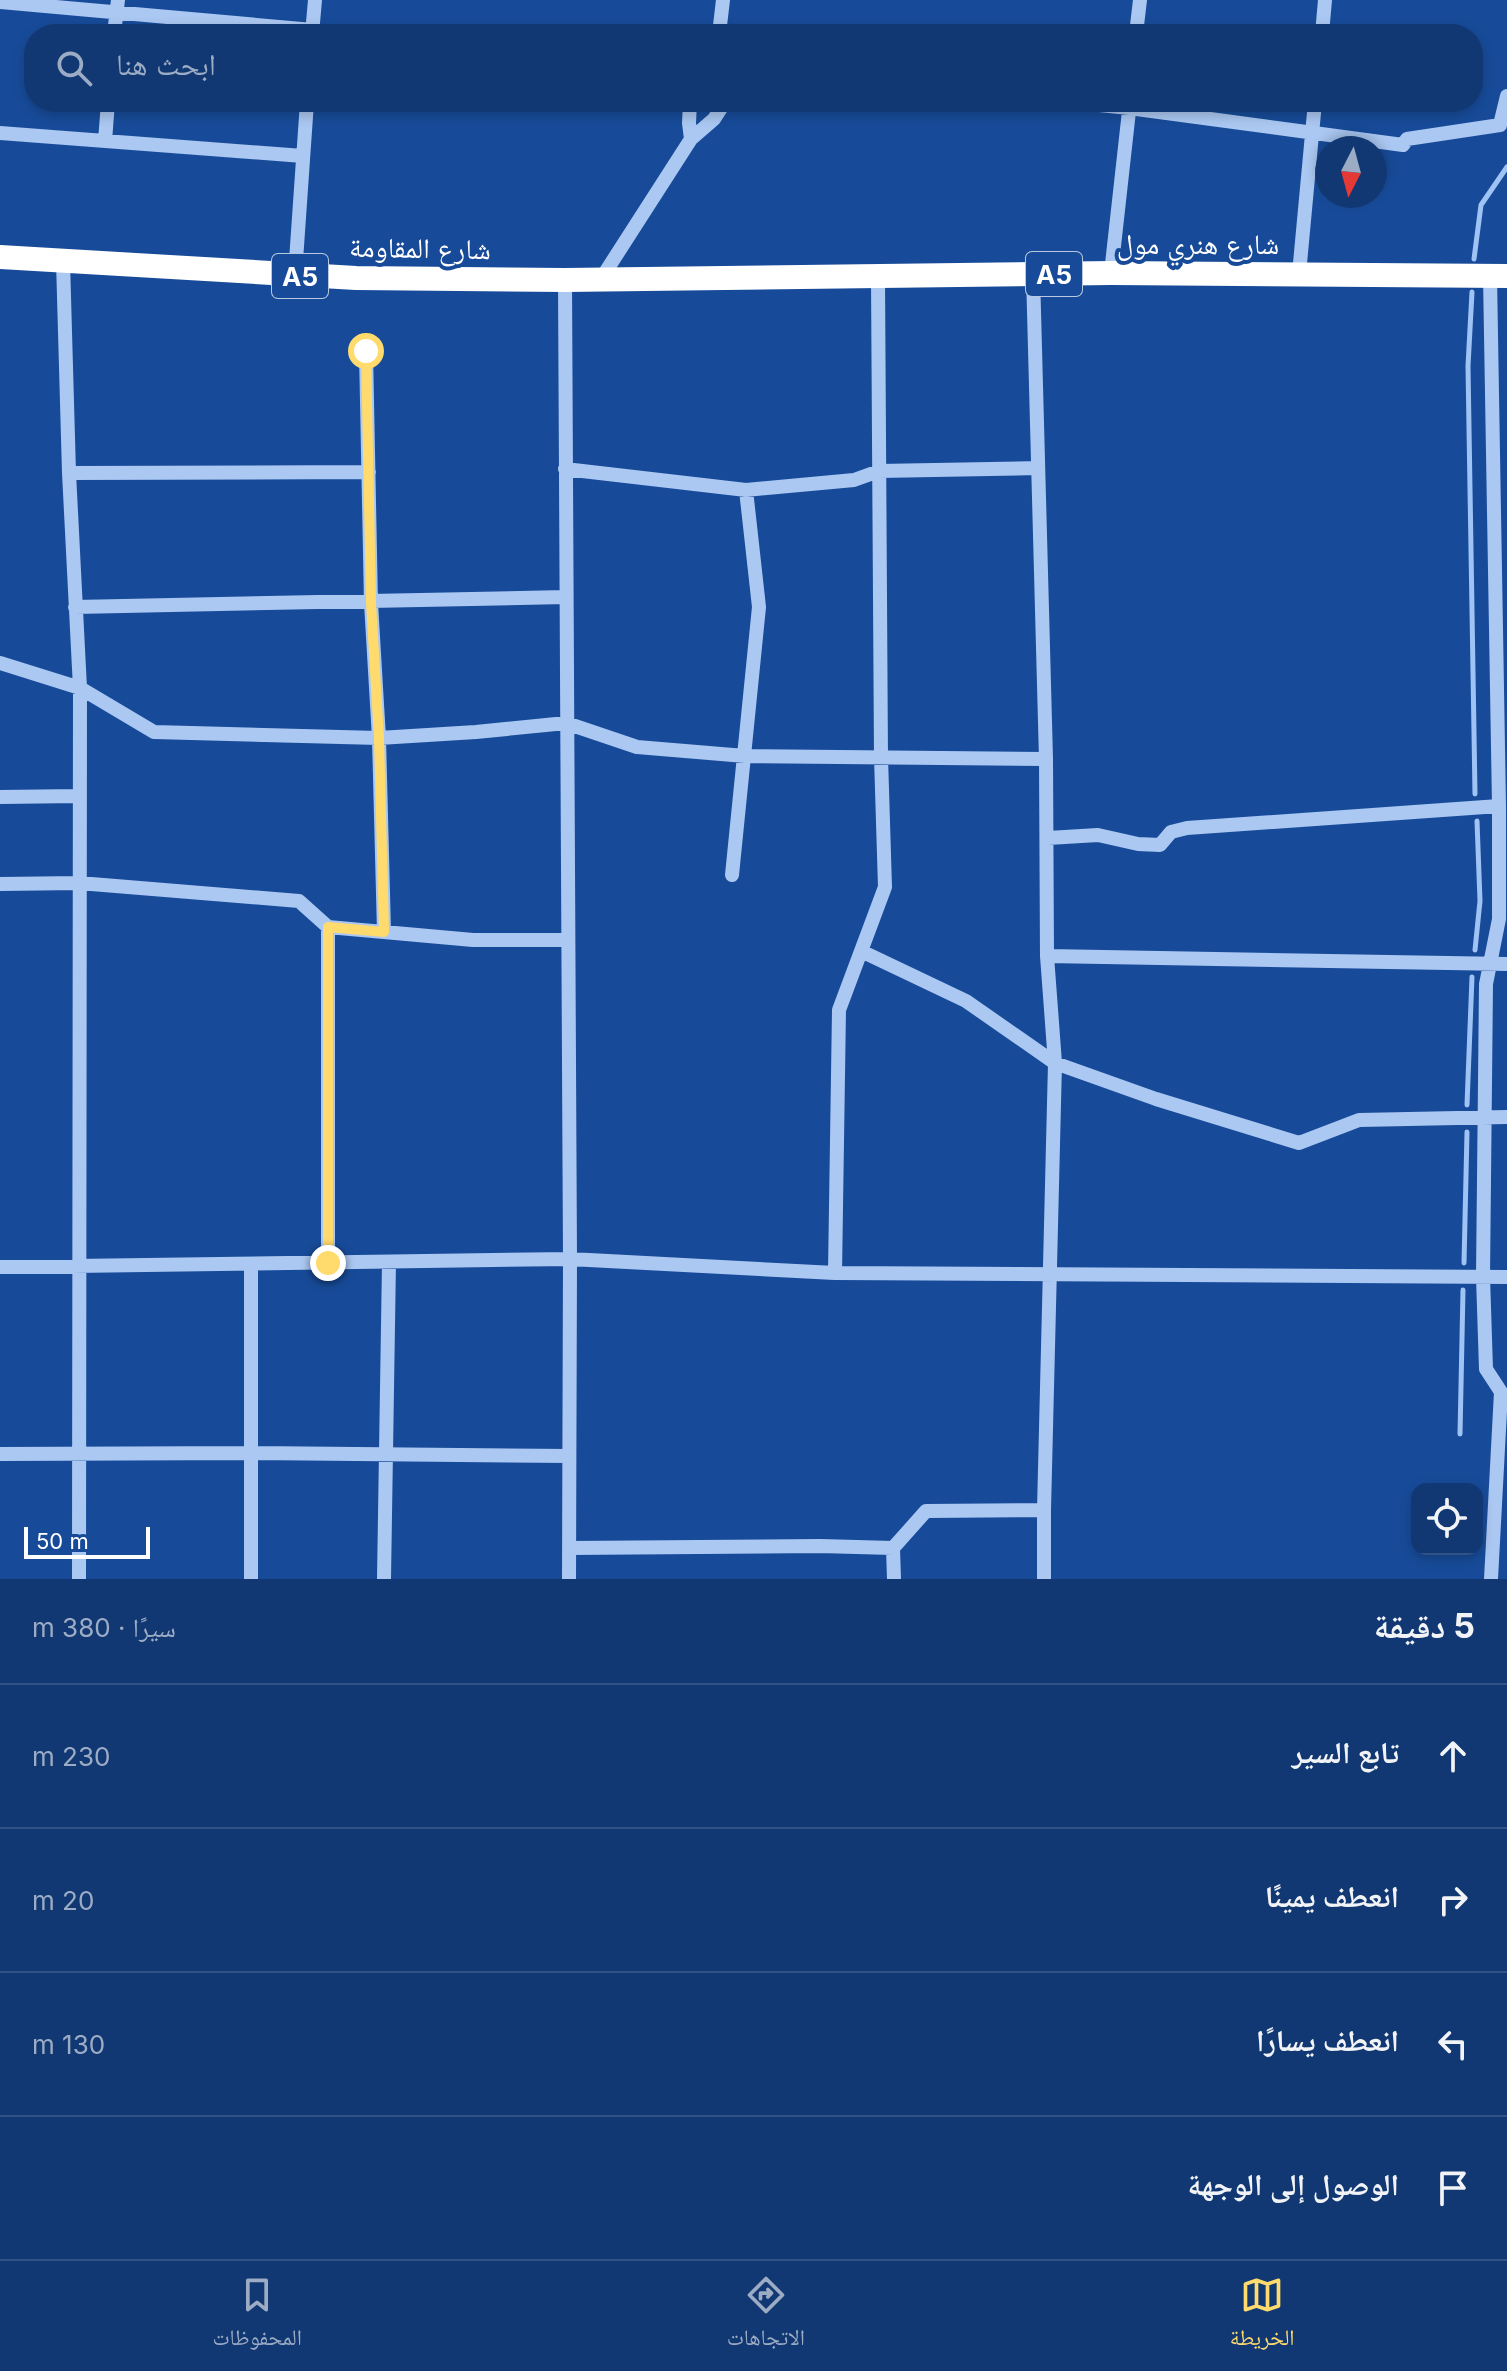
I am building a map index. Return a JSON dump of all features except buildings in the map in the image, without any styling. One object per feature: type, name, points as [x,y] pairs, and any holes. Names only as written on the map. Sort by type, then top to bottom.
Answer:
[{"type":"highway","name":"شارع المقاومة","points":[[0,257],[295,275],[601,279]]},
{"type":"highway","name":"شارع هنري مول","points":[[601,279],[1111,273],[1498,276]]},
{"type":"street","points":[[313,24],[315,0]]},
{"type":"street","points":[[720,24],[723,0]]},
{"type":"street","points":[[1137,24],[1140,0]]},
{"type":"street","points":[[1323,24],[1325,0]]},
{"type":"street","points":[[0,2],[117,6],[252,24]]},
{"type":"street","points":[[1177,112],[1403,145],[1407,139],[1500,125],[1507,96]]},
{"type":"street","points":[[105,141],[107,112]]},
{"type":"street","points":[[295,275],[306,112]]},
{"type":"street","points":[[690,112],[691,139]]},
{"type":"street","points":[[601,279],[691,139],[719,112]]},
{"type":"street","points":[[1111,273],[1128,112]]},
{"type":"street","points":[[1299,274],[1314,112]]},
{"type":"street","points":[[0,133],[303,156]]},
{"type":"street","points":[[63,261],[69,473],[80,688],[79,1579]]},
{"type":"street","points":[[1033,274],[1048,838],[1047,956],[1055,1063],[1044,1579]]},
{"type":"street","points":[[1491,1579],[1501,1392],[1486,1369],[1483,1277],[1486,984],[1499,919],[1498,276]]},
{"type":"street","points":[[835,1273],[839,1010],[885,887],[881,757],[878,278]]},
{"type":"street","points":[[565,280],[569,1579]]},
{"type":"street","points":[[366,351],[371,603],[379,738],[384,932]]},
{"type":"street","points":[[565,469],[746,490],[854,480],[879,471],[1038,468]]},
{"type":"street","points":[[69,473],[369,472]]},
{"type":"street","points":[[732,875],[759,607],[746,490]]},
{"type":"street","points":[[75,607],[566,597]]},
{"type":"street","points":[[0,663],[80,688],[154,732],[379,738],[566,723],[637,747],[745,756],[1046,759]]},
{"type":"street","points":[[0,797],[79,796]]},
{"type":"street","points":[[1048,838],[1098,835],[1138,844],[1160,845],[1171,832],[1187,828],[1499,806]]},
{"type":"street","points":[[0,884],[79,883],[299,901],[328,927],[473,940],[568,940]]},
{"type":"street","points":[[328,927],[328,1263]]},
{"type":"street","points":[[861,951],[966,1001],[1055,1063],[1156,1099],[1299,1143],[1359,1120],[1507,1117]]},
{"type":"street","points":[[1047,956],[1507,964]]},
{"type":"street","points":[[0,1267],[570,1259],[835,1273],[1507,1277]]},
{"type":"street","points":[[384,1579],[389,1262]]},
{"type":"street","points":[[251,1264],[251,1579]]},
{"type":"street","points":[[0,1454],[569,1456]]},
{"type":"street","points":[[894,1579],[893,1548],[926,1511],[1044,1510]]},
{"type":"street","points":[[569,1548],[893,1548]]},
{"type":"waterway","points":[[1474,259],[1481,205],[1507,167]]},
{"type":"waterway","points":[[1472,292],[1468,366],[1475,794]]},
{"type":"waterway","points":[[1475,950],[1480,901],[1477,821]]},
{"type":"waterway","points":[[1467,1105],[1472,977]]},
{"type":"waterway","points":[[1464,1263],[1467,1132]]},
{"type":"waterway","points":[[1460,1434],[1463,1290]]},
{"type":"route","points":[[328,1263],[328,927],[384,932],[379,738],[371,603],[366,351]]}]
